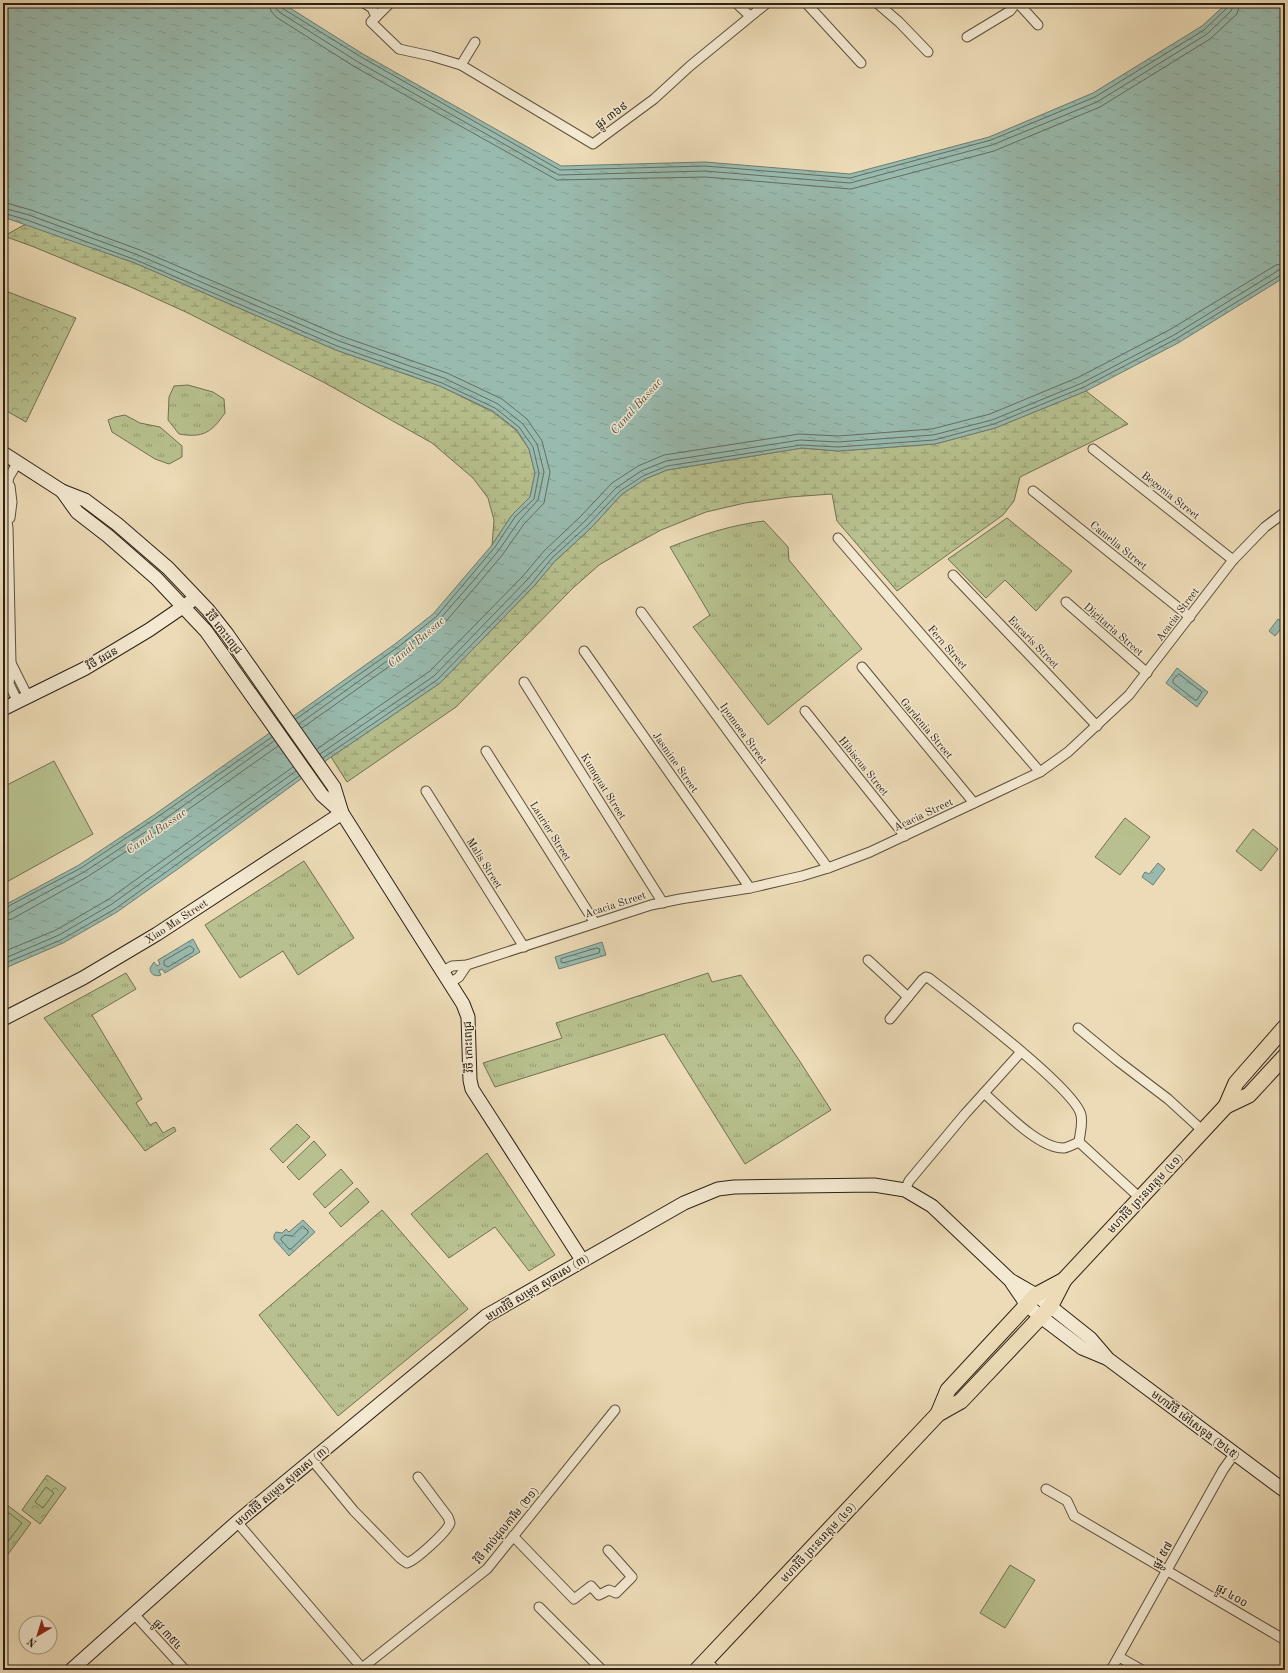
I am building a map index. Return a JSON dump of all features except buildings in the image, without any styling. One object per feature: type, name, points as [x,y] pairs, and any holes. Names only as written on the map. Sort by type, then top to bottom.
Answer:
[{"type":"main road","name":"វិថី កោះពេជ្រ","points":[[3,453],[62,491],[85,500],[118,524],[168,568],[196,597],[227,634],[334,786],[342,813]]},
{"type":"main road","name":"វិថី កោះពេជ្រ","points":[[62,491],[77,512],[133,557],[185,607],[206,631],[322,795],[342,813],[463,1004],[468,1017],[470,1080],[472,1089],[582,1260]]},
{"type":"main road","name":"វិថី វរជន","points":[[3,709],[23,700],[115,651],[185,607],[196,597]]},
{"type":"main road","name":"Xiao Ma Street","points":[[3,1019],[29,1007],[90,974],[157,934],[342,813]]},
{"type":"main road","name":"មហាវិថី ព្រះនរោត្តម (៤១)","points":[[706,1667],[938,1414],[961,1401],[1046,1312],[1064,1280],[1226,1106],[1236,1083],[1285,1027]]},
{"type":"main road","name":"មហាវិថី ព្រះនរោត្តម (៤១)","points":[[1226,1106],[1249,1095],[1285,1056]]},
{"type":"main road","name":"មហាវិថី សម្តេច សុធារស (៣)","points":[[71,1670],[237,1522],[486,1316],[684,1203],[718,1189],[734,1186],[864,1184],[905,1190],[932,1206],[1031,1300],[1046,1312]]},
{"type":"main road","name":"មហាវិថី ព្រះនរោត្តម (៤១)","points":[[938,1414],[948,1390],[1031,1300],[1064,1280]]},
{"type":"main road","name":"មហាវិថី ម៉ៅសេទុង (២៤៥)","points":[[1046,1312],[1082,1348],[1108,1359],[1285,1491]]},
{"type":"street","points":[[364,3],[372,8],[376,17],[390,3]]},
{"type":"street","points":[[736,3],[750,16]]},
{"type":"street","name":"ផ្លូវ ៣៦៩","points":[[376,17],[371,22],[399,49],[431,56],[461,65],[593,144],[654,99],[690,66],[767,3]]},
{"type":"street","points":[[806,3],[861,63]]},
{"type":"street","points":[[877,3],[899,22],[928,52]]},
{"type":"street","points":[[967,37],[1010,11],[1017,3],[1038,25]]},
{"type":"street","points":[[461,65],[475,42]]},
{"type":"street","name":"Begonia Street","points":[[1093,449],[1233,560]]},
{"type":"street","points":[[18,462],[9,477],[4,501],[8,528],[6,544],[11,663],[9,684],[23,700]]},
{"type":"street","name":"Camelia Street","points":[[1033,491],[1190,617]]},
{"type":"street","name":"Acacia Street","points":[[443,971],[452,966],[467,965],[651,905],[750,888],[802,876],[828,868],[870,852],[1040,772],[1068,752],[1128,696],[1233,560],[1265,527],[1285,512]]},
{"type":"street","name":"Fern Street","points":[[838,538],[1040,772]]},
{"type":"street","name":"Eucaris Street","points":[[953,575],[1097,726]]},
{"type":"street","name":"Digitaria Street","points":[[1066,602],[1147,673]]},
{"type":"street","name":"Ipomoea Street","points":[[641,612],[828,868]]},
{"type":"street","name":"Jasmine Street","points":[[584,651],[750,888]]},
{"type":"street","name":"Gardenia Street","points":[[862,667],[974,803]]},
{"type":"street","name":"Kumquat Street","points":[[524,682],[663,902]]},
{"type":"street","name":"Hibiscus Street","points":[[805,711],[905,836]]},
{"type":"street","name":"Laurier Street","points":[[486,751],[595,923]]},
{"type":"street","name":"Malis Street","points":[[426,791],[524,947]]},
{"type":"street","points":[[868,960],[908,997]]},
{"type":"street","points":[[450,983],[459,977],[467,965]]},
{"type":"street","points":[[890,1019],[922,980],[926,977],[930,978],[1052,1078],[1075,1102],[1081,1114],[1082,1128],[1079,1142]]},
{"type":"street","points":[[1078,1028],[1168,1099],[1203,1131]]},
{"type":"street","points":[[905,1190],[909,1181],[965,1114],[1021,1052]]},
{"type":"street","points":[[984,1093],[1038,1140],[1052,1146],[1065,1148],[1079,1142]]},
{"type":"street","points":[[1079,1142],[1140,1198]]},
{"type":"street","name":"វិថី អាប់ដុលការីម (២១)","points":[[237,1522],[361,1669],[487,1570],[615,1410]]},
{"type":"street","name":"ផ្លូវ ៥៧","points":[[1111,1670],[1223,1470],[1235,1453]]},
{"type":"street","points":[[312,1460],[354,1511],[400,1558],[407,1563],[416,1558],[446,1529],[450,1523],[448,1517],[418,1477]]},
{"type":"street","name":"ផ្លូវ ៤០០","points":[[1046,1489],[1067,1501],[1074,1516],[1285,1640]]},
{"type":"street","points":[[513,1536],[574,1599],[591,1586],[599,1595],[609,1590],[616,1593],[632,1577],[608,1550]]},
{"type":"street","points":[[539,1607],[602,1670]]},
{"type":"street","name":"ផ្លូវ ៣៥៤","points":[[134,1614],[185,1670]]},
{"type":"street","points":[[1119,1657],[1142,1670]]},
{"type":"green space","points":[[26,224],[135,263],[336,350],[440,386],[493,412],[516,430],[529,449],[535,473],[530,497],[512,515],[492,545],[494,520],[488,498],[473,478],[432,443],[325,383],[188,313],[133,288],[4,236]]},
{"type":"green space","points":[[3,290],[76,318],[26,422],[3,409]]},
{"type":"green space","points":[[188,385],[213,392],[224,399],[225,413],[211,429],[200,434],[179,434],[168,420],[169,397],[174,386]]},
{"type":"green space","points":[[1086,391],[1128,424],[1020,477],[1014,501],[1003,515],[897,591],[837,521],[832,494],[790,497],[745,503],[706,512],[661,530],[599,565],[573,588],[456,707],[347,782],[331,757],[440,683],[534,586],[555,561],[591,528],[622,494],[645,479],[667,470],[802,448],[838,451],[935,444],[995,428]]},
{"type":"green space","points":[[125,415],[140,423],[160,427],[182,446],[182,457],[169,464],[155,459],[112,432],[108,420]]},
{"type":"green space","points":[[1007,518],[1072,571],[1036,611],[1005,580],[986,598],[948,559]]},
{"type":"green space","points":[[764,521],[788,547],[789,560],[862,649],[768,725],[693,627],[710,615],[670,547],[716,531]]},
{"type":"green space","points":[[54,761],[93,834],[3,884],[3,787]]},
{"type":"green space","points":[[1125,818],[1150,837],[1120,875],[1095,857]]},
{"type":"green space","points":[[1253,829],[1278,849],[1261,871],[1236,851]]},
{"type":"green space","points":[[304,861],[354,938],[298,975],[283,951],[240,978],[205,925]]},
{"type":"green space","points":[[126,973],[136,989],[92,1015],[142,1099],[136,1103],[150,1125],[156,1122],[163,1133],[174,1127],[176,1131],[145,1151],[44,1018]]},
{"type":"green space","points":[[708,973],[712,982],[741,975],[831,1110],[745,1164],[664,1034],[495,1087],[483,1063],[562,1038],[556,1023]]},
{"type":"green space","points":[[297,1124],[310,1137],[283,1163],[270,1149]]},
{"type":"green space","points":[[314,1141],[326,1155],[299,1180],[287,1167]]},
{"type":"green space","points":[[487,1153],[555,1255],[529,1271],[495,1227],[449,1258],[411,1214]]},
{"type":"green space","points":[[341,1169],[353,1183],[325,1208],[313,1194]]},
{"type":"green space","points":[[357,1188],[369,1202],[341,1227],[329,1213]]},
{"type":"green space","points":[[382,1210],[468,1309],[338,1416],[259,1315]]},
{"type":"green space","points":[[47,1475],[66,1488],[40,1524],[22,1510]]},
{"type":"green space","points":[[46,1487],[54,1493],[43,1508],[35,1502]]},
{"type":"green space","points":[[7,1505],[31,1523],[3,1561],[3,1511]]},
{"type":"green space","points":[[9,1513],[22,1523],[3,1548],[3,1521]]},
{"type":"green space","points":[[1010,1565],[1035,1580],[1005,1628],[980,1613]]},
{"type":"water","name":"Canal Bassac","points":[[3,3],[282,3],[363,54],[561,166],[705,162],[850,174],[989,137],[1093,93],[1202,26],[1227,3],[1285,3],[1285,277],[1178,343],[1086,391],[995,428],[935,444],[838,451],[802,448],[667,470],[645,479],[622,494],[591,528],[555,561],[534,586],[440,683],[331,757],[117,912],[63,943],[3,969],[3,906],[79,865],[154,815],[395,644],[433,614],[492,545],[512,515],[530,497],[535,473],[529,449],[517,430],[493,411],[440,386],[336,350],[135,263],[3,217]]},
{"type":"water","points":[[1278,619],[1285,624],[1275,636],[1269,631]]},
{"type":"water","points":[[1177,668],[1208,692],[1197,707],[1166,683]]},
{"type":"water","points":[[1158,863],[1165,869],[1153,885],[1142,877],[1145,872],[1149,874]]},
{"type":"water","points":[[193,939],[200,952],[165,973],[162,969],[159,971],[161,975],[155,976],[152,974],[150,968],[154,962],[157,966],[160,964],[158,960]]},
{"type":"water","points":[[602,942],[606,955],[559,969],[555,957]]},
{"type":"water","points":[[303,1220],[315,1232],[289,1256],[274,1239],[274,1235],[276,1232],[282,1233],[286,1229],[289,1232]]}]
